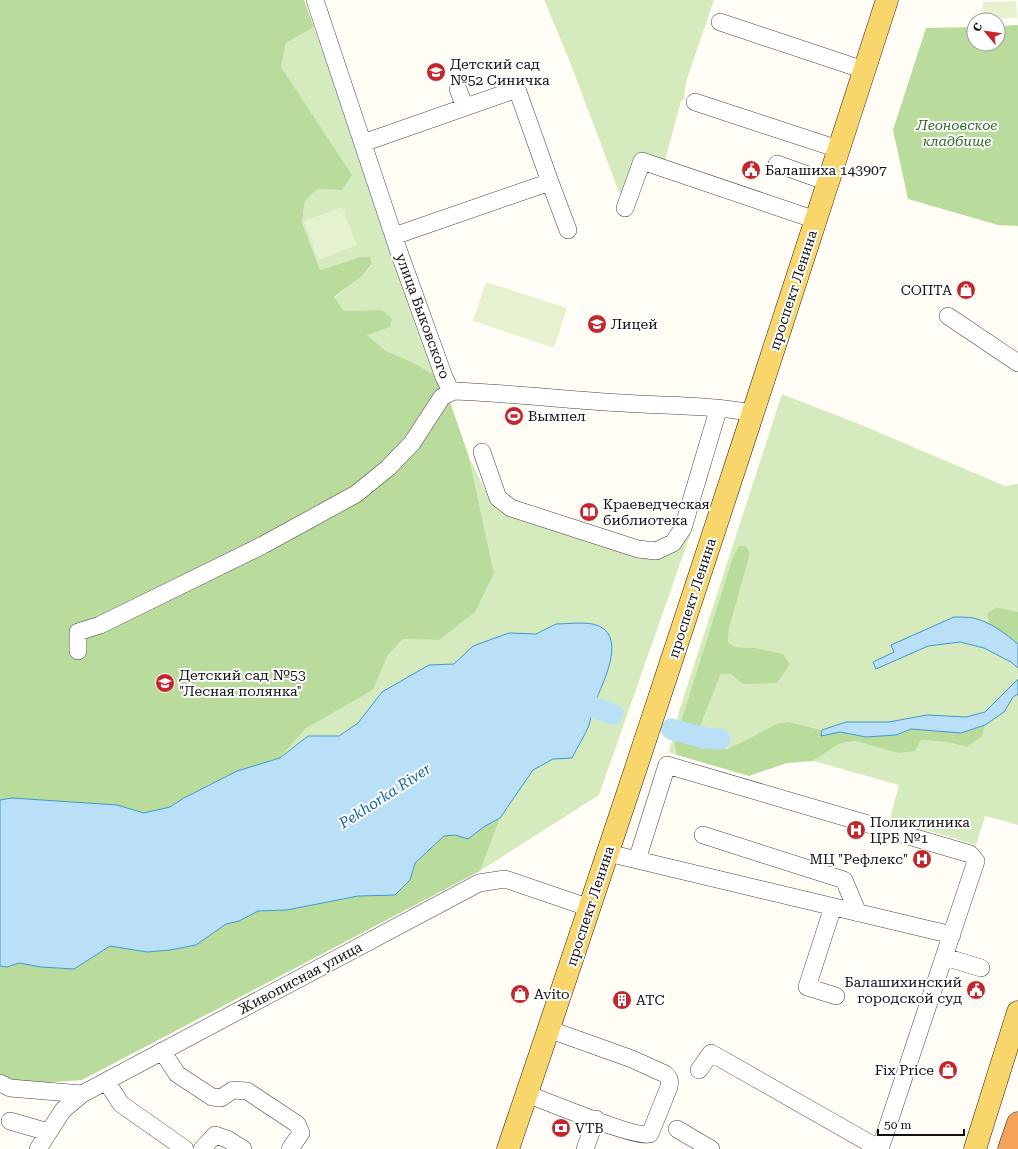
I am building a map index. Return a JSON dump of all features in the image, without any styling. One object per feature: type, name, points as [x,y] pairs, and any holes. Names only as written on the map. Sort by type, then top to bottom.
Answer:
[{"type":"highway","points":[[1009,1149],[1018,1123]]},
{"type":"main road","name":"проспект Ленина","points":[[508,1149],[590,908],[753,413],[886,0]]},
{"type":"main road","points":[[975,1149],[1018,1012]]},
{"type":"street","name":"улица Быковского","points":[[315,0],[394,236],[445,382],[449,387],[454,391],[718,408],[753,413]]},
{"type":"street","points":[[720,22],[864,70]]},
{"type":"street","points":[[458,89],[465,107]]},
{"type":"street","points":[[363,143],[517,89],[568,230]]},
{"type":"street","points":[[695,102],[838,149]]},
{"type":"street","points":[[625,208],[642,161],[816,220]]},
{"type":"street","points":[[777,164],[828,182]]},
{"type":"street","points":[[394,236],[550,182]]},
{"type":"street","points":[[948,316],[1018,363]]},
{"type":"street","points":[[78,651],[78,632],[113,618],[263,546],[356,494],[388,468],[412,443],[442,398],[454,391]]},
{"type":"street","points":[[482,452],[498,498],[511,508],[638,549],[656,551],[673,543],[684,528],[716,416]]},
{"type":"street","points":[[637,860],[667,765],[970,854],[976,861],[880,1149],[711,1053],[699,1070]]},
{"type":"street","points":[[703,835],[844,880],[858,913]]},
{"type":"street","points":[[608,853],[952,935]]},
{"type":"street","name":"Живописная улица","points":[[43,1144],[63,1110],[82,1094],[479,883],[505,879],[590,908]]},
{"type":"street","points":[[833,907],[807,987],[836,996]]},
{"type":"street","points":[[945,957],[981,968]]},
{"type":"street","points":[[527,1094],[625,1130],[647,1135],[650,1134],[669,1087],[670,1082],[668,1077],[632,1059],[548,1029]]},
{"type":"street","points":[[162,1051],[177,1074],[212,1097],[221,1098],[233,1090],[247,1091],[297,1124],[301,1133],[290,1149]]},
{"type":"street","points":[[106,1081],[121,1104],[185,1149]]},
{"type":"street","points":[[0,1083],[10,1088],[82,1094]]},
{"type":"street","points":[[585,1149],[596,1120]]},
{"type":"street","points":[[10,1121],[43,1144]]},
{"type":"street","points":[[677,1130],[711,1149]]},
{"type":"street","points":[[202,1149],[215,1136],[227,1138],[243,1149]]},
{"type":"green space","points":[[0,0],[304,0],[314,27],[286,43],[281,67],[352,175],[342,190],[317,189],[305,201],[302,222],[320,270],[360,257],[370,257],[372,264],[361,277],[334,297],[344,311],[382,310],[392,319],[390,327],[367,335],[386,351],[412,362],[442,379],[469,457],[494,573],[475,612],[439,640],[403,639],[388,655],[373,690],[305,729],[280,758],[237,771],[184,798],[170,807],[144,813],[117,805],[12,798],[0,800]]},
{"type":"green space","points":[[544,0],[714,0],[686,82],[684,99],[681,101],[663,168],[642,161],[625,208],[568,57]]},
{"type":"green space","points":[[1016,1],[1017,18],[1006,18],[1006,12],[983,12],[983,2]]},
{"type":"green space","name":"Леоновское кладбище","points":[[1018,25],[1018,226],[998,225],[908,199],[893,130],[926,28],[966,27],[966,52],[1006,52],[1006,26]]},
{"type":"green space","points":[[314,27],[442,379],[412,362],[386,351],[367,335],[382,310],[344,311],[334,298],[361,277],[372,265],[370,257],[360,257],[320,270],[302,222],[305,201],[317,189],[341,190],[281,67],[286,43]]},
{"type":"green space","points":[[342,207],[357,245],[318,260],[304,221]]},
{"type":"green space","points":[[486,282],[567,308],[554,348],[473,321]]},
{"type":"green space","points":[[782,394],[859,424],[1005,486],[1018,484],[1018,612],[996,607],[987,614],[990,625],[974,618],[891,645],[894,652],[873,662],[876,669],[928,646],[960,642],[984,648],[1011,662],[1018,668],[1018,679],[985,712],[966,717],[927,715],[889,722],[846,722],[822,730],[789,722],[778,723],[727,749],[711,748],[700,742],[701,724],[721,674],[731,673],[755,648],[735,647],[728,642],[729,628],[674,744],[677,755],[669,752],[680,708]]},
{"type":"green space","points":[[469,457],[494,505],[646,558],[688,522],[694,524],[599,795],[480,871],[500,818],[533,770],[553,759],[572,758],[589,726],[593,707],[599,694],[556,624],[536,634],[509,633],[473,646],[454,664],[429,665],[382,692],[358,723],[338,736],[308,736],[280,758],[305,729],[373,690],[388,655],[403,639],[439,640],[494,573]]},
{"type":"green space","points":[[739,546],[746,546],[750,553],[729,628],[728,642],[735,647],[755,648],[783,654],[790,664],[777,683],[743,684],[731,674],[721,674],[701,724],[700,742],[711,748],[727,749],[778,723],[789,722],[822,730],[821,735],[840,732],[866,737],[896,735],[911,729],[961,733],[985,725],[982,737],[967,747],[947,742],[921,740],[915,751],[898,753],[854,741],[839,744],[813,761],[787,763],[749,776],[677,755],[674,744],[733,557]]},
{"type":"green space","points":[[996,607],[1018,612],[1018,644],[990,625],[987,614]]},
{"type":"green space","points":[[1018,694],[1018,825],[985,816],[976,845],[890,819],[899,785],[813,761],[839,744],[854,741],[898,753],[921,740],[947,742],[967,747],[982,737],[985,725],[1004,712],[1013,697]]},
{"type":"green space","points":[[500,818],[480,871],[82,1080],[30,1082],[20,1081],[0,1075],[0,966],[7,967],[18,963],[41,967],[74,969],[110,946],[147,952],[170,950],[196,945],[226,924],[239,921],[258,911],[287,910],[358,896],[395,895],[410,880],[415,863],[444,836],[455,835],[468,839],[485,826]]},
{"type":"water","points":[[954,617],[973,618],[985,622],[997,628],[1013,640],[1018,644],[1018,668],[1011,662],[984,648],[960,642],[928,646],[876,669],[873,662],[894,652],[891,645]]},
{"type":"water","points":[[556,624],[595,624],[607,632],[611,641],[612,652],[606,676],[593,707],[590,723],[572,758],[553,759],[533,770],[500,818],[485,826],[468,839],[455,835],[444,836],[415,863],[410,880],[395,895],[358,896],[287,910],[258,911],[239,921],[226,924],[196,945],[170,950],[147,952],[110,946],[74,969],[41,967],[19,963],[7,967],[0,966],[0,800],[12,798],[117,805],[144,813],[170,807],[184,798],[237,771],[280,758],[308,736],[339,736],[358,723],[382,692],[429,665],[454,664],[473,646],[509,633],[536,634]]},
{"type":"water","points":[[1018,679],[1018,694],[1013,697],[1004,712],[985,725],[961,733],[911,729],[896,735],[866,737],[840,732],[821,736],[822,730],[846,722],[889,722],[927,715],[966,717],[985,712]]},
{"type":"waterway","name":"Pekhorka River","points":[[567,703],[577,702],[613,714]]},
{"type":"waterway","name":"Pekhorka River","points":[[671,729],[705,738],[720,739]]},
{"type":"place","name":"Детский сад №52 Синичка","points":[[436,72]]},
{"type":"place","name":"Балашиха 143907","points":[[751,170]]},
{"type":"place","name":"СОПТА","points":[[966,290]]},
{"type":"place","name":"Лицей","points":[[597,324]]},
{"type":"place","name":"Вымпел","points":[[514,416]]},
{"type":"place","name":"Краеведческая библиотека","points":[[589,512]]},
{"type":"place","name":"Детский сад №53 \"Лесная полянка\"","points":[[165,683]]},
{"type":"place","name":"Поликлиника ЦРБ №1","points":[[856,830]]},
{"type":"place","name":"МЦ \"Рефлекс\"","points":[[922,859]]},
{"type":"place","name":"Балашихинский городской суд","points":[[976,990]]},
{"type":"place","name":"Avito","points":[[520,994]]},
{"type":"place","name":"АТС","points":[[622,1000]]},
{"type":"place","name":"Fix Price","points":[[948,1070]]},
{"type":"place","name":"VTB","points":[[561,1128]]}]
